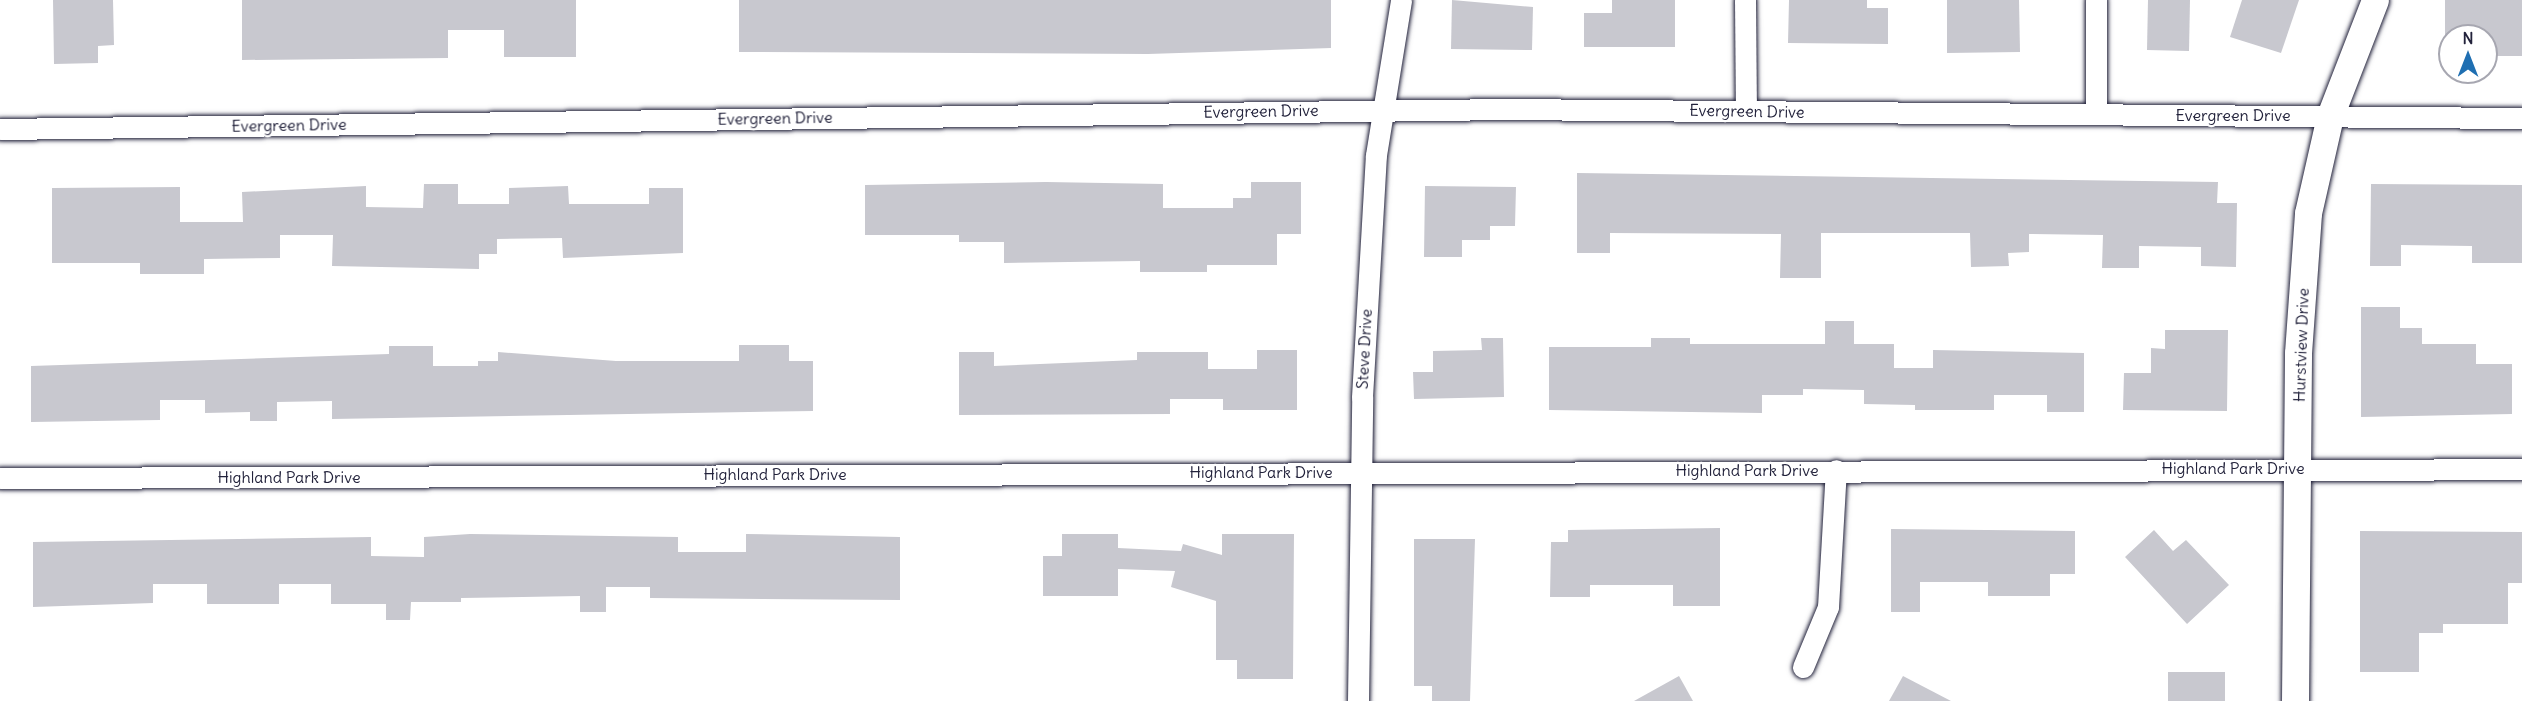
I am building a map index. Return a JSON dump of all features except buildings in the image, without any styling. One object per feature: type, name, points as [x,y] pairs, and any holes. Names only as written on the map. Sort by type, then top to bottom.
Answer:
[{"type":"street","name":"Steve Drive","points":[[1358,701],[1362,471],[1376,155],[1386,110],[1401,0]]},
{"type":"street","points":[[1745,0],[1746,111]]},
{"type":"street","points":[[2096,0],[2096,114]]},
{"type":"street","name":"Hurstview Drive","points":[[2295,701],[2297,467],[2308,213],[2330,116],[2375,0]]},
{"type":"street","name":"Evergreen Drive","points":[[0,129],[1386,110],[2522,118]]},
{"type":"street","name":"Highland Park Drive","points":[[0,478],[2297,467],[2522,469]]},
{"type":"street","points":[[1803,667],[1828,607],[1836,470]]}]
